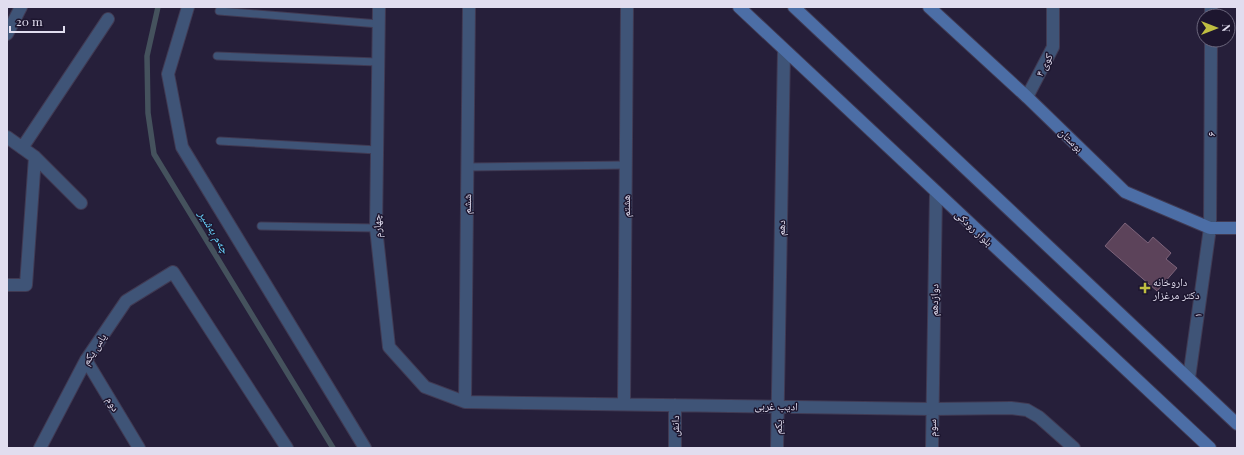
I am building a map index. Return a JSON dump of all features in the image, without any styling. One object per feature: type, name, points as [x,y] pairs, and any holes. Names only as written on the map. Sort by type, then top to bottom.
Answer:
[{"type":"main road","name":"بلوار رودکی","points":[[738,7],[1210,448]]},
{"type":"main road","points":[[794,7],[1237,424]]},
{"type":"main road","name":"بوستان","points":[[929,7],[1027,97],[1125,192],[1210,228],[1237,228]]},
{"type":"street","points":[[7,34],[21,7]]},
{"type":"street","points":[[188,7],[168,74],[182,148],[365,448]]},
{"type":"street","name":"چهارم","points":[[379,7],[376,228],[389,347],[425,387],[465,402]]},
{"type":"street","name":"ششم","points":[[465,402],[469,7]]},
{"type":"street","name":"هشتم","points":[[624,404],[627,7]]},
{"type":"street","name":"کوی ۴","points":[[1027,97],[1053,47],[1053,7]]},
{"type":"street","points":[[22,148],[108,19]]},
{"type":"street","name":"۶","points":[[1210,228],[1211,48]]},
{"type":"street","name":"دهم","points":[[778,406],[784,50]]},
{"type":"street","points":[[7,137],[35,157],[82,203]]},
{"type":"street","points":[[7,285],[26,285],[35,157]]},
{"type":"street","name":"دوازدهم","points":[[932,409],[936,192]]},
{"type":"street","name":"۱","points":[[1189,378],[1210,228]]},
{"type":"street","name":"یاس یکم","points":[[40,448],[86,360],[126,301],[173,272],[287,448]]},
{"type":"street","name":"دوم","points":[[86,360],[139,448]]},
{"type":"street","name":"ادیب غربی","points":[[465,402],[932,409],[1011,408],[1027,410],[1039,417],[1074,448]]},
{"type":"street","name":"دانش","points":[[675,405],[675,448]]},
{"type":"street","name":"یکم","points":[[777,448],[778,406]]},
{"type":"street","name":"سوم","points":[[932,409],[932,448]]},
{"type":"lane","points":[[219,12],[379,24]]},
{"type":"lane","points":[[217,56],[378,62]]},
{"type":"lane","points":[[220,141],[377,150]]},
{"type":"lane","points":[[467,167],[626,165]]},
{"type":"lane","points":[[261,226],[376,228]]},
{"type":"building","points":[[1125,223],[1148,243],[1153,237],[1171,253],[1166,259],[1177,268],[1157,291],[1105,246]]},
{"type":"waterway","name":"چەم بەشیر","points":[[158,7],[147,56],[148,113],[154,154],[333,448]]},
{"type":"place","name":"داروخانه دکتر مرغزار","points":[[1145,288]]}]
